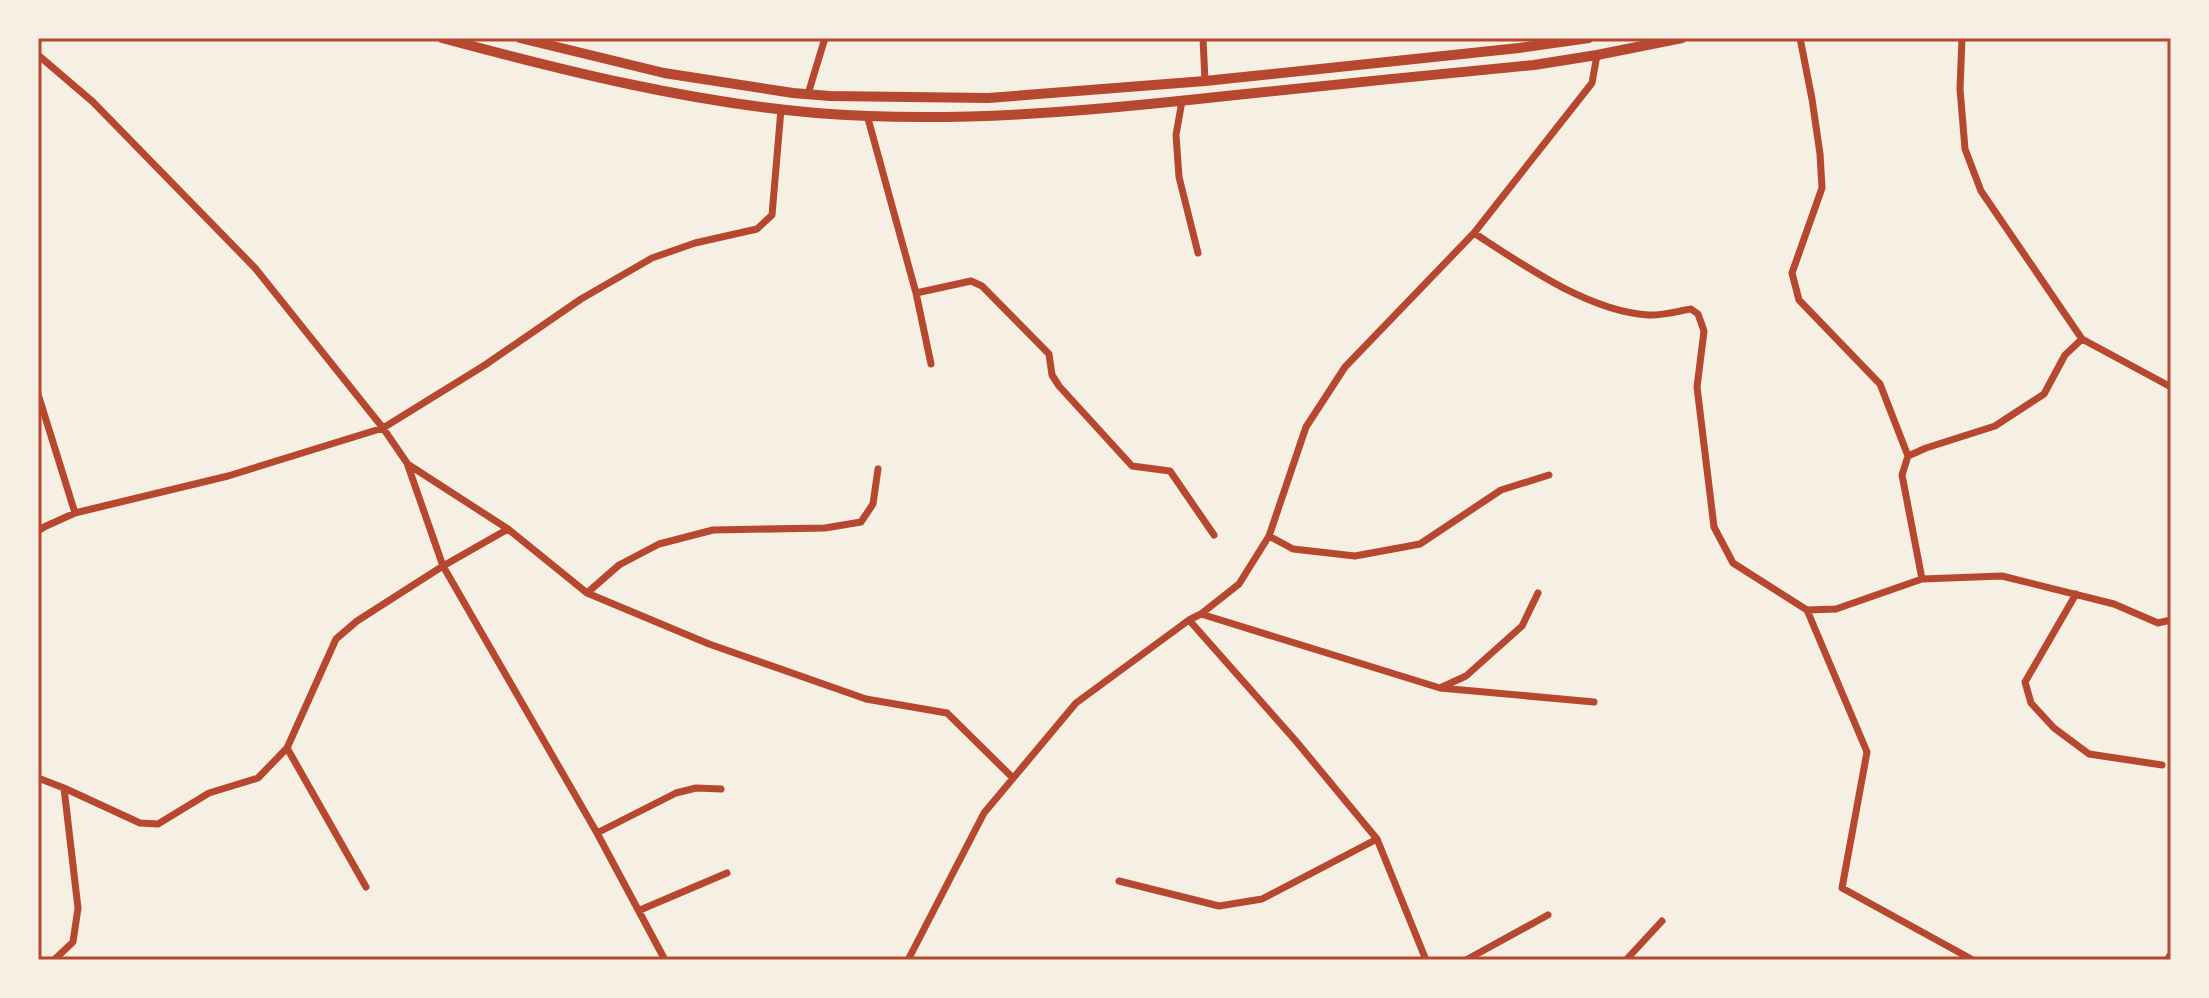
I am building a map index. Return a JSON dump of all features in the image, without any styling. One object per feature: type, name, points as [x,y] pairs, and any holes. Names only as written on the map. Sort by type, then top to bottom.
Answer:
[{"type":"main road","points":[[442,38],[642,88],[781,109],[867,115],[1001,116],[1534,65],[1682,38]]},
{"type":"main road","points":[[520,38],[664,73],[808,94],[988,98],[1205,81],[1589,38]]},
{"type":"street","points":[[808,94],[825,38]]},
{"type":"street","points":[[1203,38],[1205,81]]},
{"type":"street","points":[[1800,38],[1812,99],[1822,188],[1792,273],[1799,300],[1880,384],[1908,456],[1902,475],[1922,579]]},
{"type":"street","points":[[1962,38],[1960,89],[1965,149],[1981,191],[2082,339],[2171,387]]},
{"type":"street","points":[[1573,39],[1576,58]]},
{"type":"street","points":[[38,55],[93,102],[255,268],[383,428],[407,463],[443,566],[597,833],[665,960]]},
{"type":"street","points":[[908,960],[984,813],[1076,703],[1239,584],[1269,536],[1306,427],[1345,367],[1474,233],[1592,83],[1597,55]]},
{"type":"street","points":[[1182,101],[1176,135],[1179,177],[1198,253]]},
{"type":"street","points":[[38,531],[75,513],[228,476],[383,428],[485,365],[581,299],[652,258],[695,243],[757,229],[772,215],[781,109]]},
{"type":"street","points":[[867,115],[916,293],[931,364]]},
{"type":"street","points":[[1474,233],[1544,278],[1591,300],[1649,315],[1691,309],[1698,314],[1704,331],[1697,387],[1714,527],[1733,563],[1807,610],[1836,609],[1922,579],[2002,576],[2114,604],[2158,623],[2171,620]]},
{"type":"street","points":[[916,293],[971,281],[982,286],[1049,354],[1052,375],[1059,386],[1132,466],[1170,471],[1214,535]]},
{"type":"street","points":[[1908,456],[1995,426],[2044,394],[2065,355],[2082,339]]},
{"type":"street","points":[[38,394],[75,513]]},
{"type":"street","points":[[407,463],[508,529],[587,593],[709,644],[866,699],[947,713],[1013,778]]},
{"type":"street","points":[[587,593],[619,565],[659,544],[713,530],[825,528],[861,522],[873,504],[878,469]]},
{"type":"street","points":[[1269,536],[1293,549],[1355,556],[1420,544],[1501,490],[1549,475]]},
{"type":"street","points":[[38,778],[140,823],[158,824],[209,793],[258,778],[287,748],[336,639],[357,621],[443,566],[508,529]]},
{"type":"street","points":[[1440,688],[1466,676],[1522,626],[1538,593]]},
{"type":"street","points":[[2076,594],[2025,682],[2031,703],[2054,728],[2089,754],[2162,765]]},
{"type":"street","points":[[1807,610],[1867,752],[1842,888],[1973,960]]},
{"type":"street","points":[[1201,614],[1440,688],[1594,702]]},
{"type":"street","points":[[1189,620],[1377,839],[1426,960]]},
{"type":"street","points":[[287,748],[366,887]]},
{"type":"street","points":[[54,960],[73,942],[78,908],[64,788]]},
{"type":"street","points":[[597,833],[676,793],[696,788],[721,789]]},
{"type":"street","points":[[1119,881],[1219,906],[1262,899],[1377,839]]},
{"type":"street","points":[[640,910],[727,873]]},
{"type":"street","points":[[1466,960],[1548,915]]},
{"type":"street","points":[[1626,960],[1662,921]]},
{"type":"street","points":[[2167,960],[2171,954]]}]
